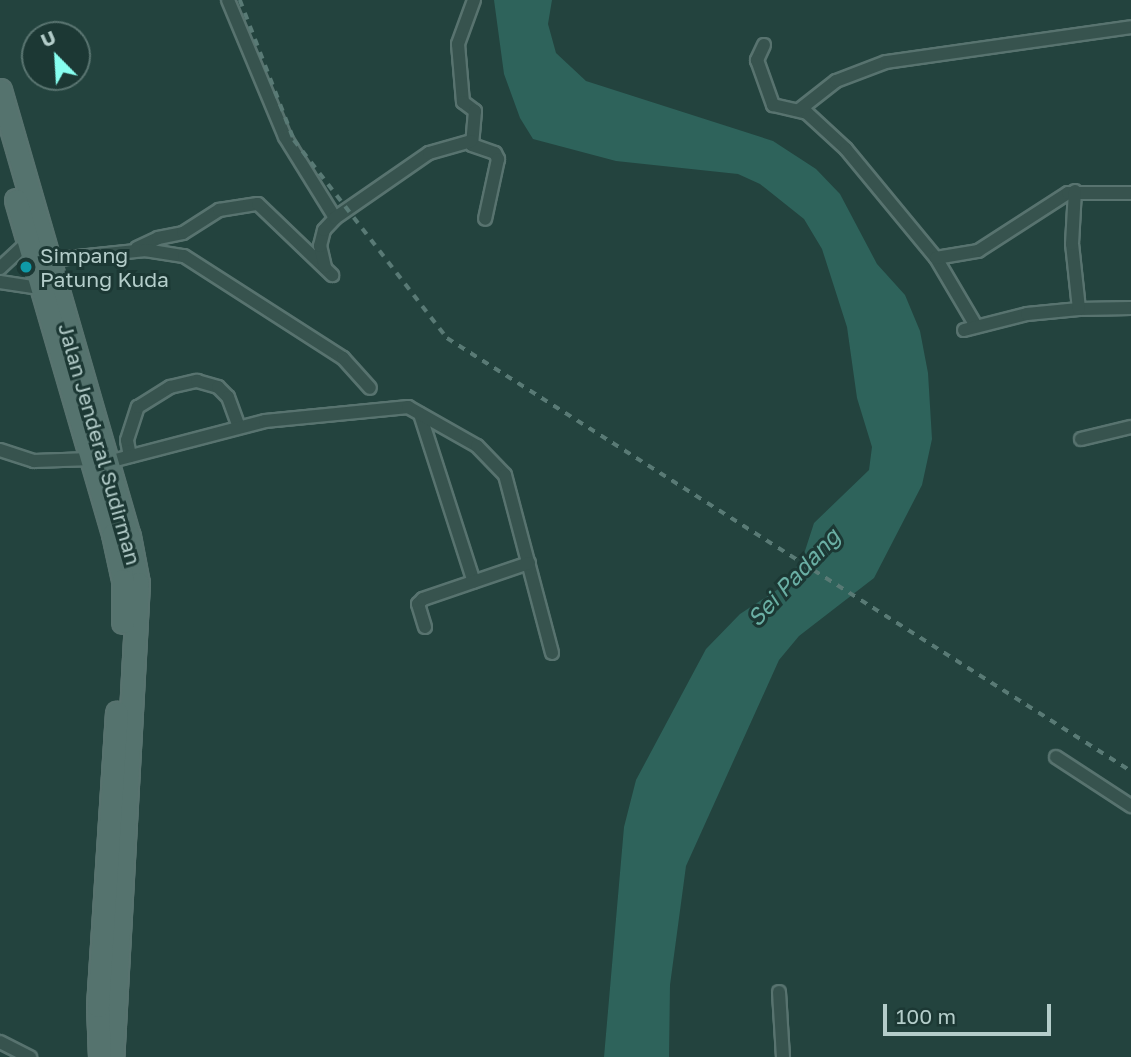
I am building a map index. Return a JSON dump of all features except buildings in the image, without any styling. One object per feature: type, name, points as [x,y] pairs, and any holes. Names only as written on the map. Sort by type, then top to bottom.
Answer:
[{"type":"main road","name":"Jalan Jenderal Sudirman","points":[[0,90],[35,238],[99,461],[138,583],[112,1057]]},
{"type":"main road","name":"Jalan Jenderal Sudirman","points":[[0,142],[35,238],[49,260],[49,288]]},
{"type":"main road","name":"Jalan Jenderal Sudirman","points":[[99,461],[123,580],[123,624],[98,1006],[100,1057]]},
{"type":"street","points":[[228,0],[285,137],[335,218]]},
{"type":"street","points":[[474,0],[458,44],[463,102],[475,111],[471,141],[473,148],[495,153],[498,159],[485,219]]},
{"type":"street","points":[[799,110],[836,81],[886,62],[1131,27]]},
{"type":"street","points":[[764,45],[757,60],[773,104],[799,110],[846,149],[936,258],[970,328],[1079,309],[1131,308]]},
{"type":"street","points":[[133,251],[158,238],[183,233],[219,210],[258,204],[329,272],[320,247],[324,230],[335,218],[429,153],[471,141]]},
{"type":"street","points":[[936,258],[978,251],[1076,191],[1131,193]]},
{"type":"street","points":[[1076,191],[1072,244],[1079,309]]},
{"type":"street","points":[[0,268],[35,238]]},
{"type":"street","points":[[49,260],[133,251],[184,256],[343,358],[370,388]]},
{"type":"street","points":[[0,282],[49,288]]},
{"type":"street","points":[[130,456],[127,440],[138,407],[170,387],[197,381],[218,387],[228,397],[239,427]]},
{"type":"street","points":[[0,450],[34,461],[99,461],[130,456],[239,427],[389,407],[408,407],[477,446],[505,475],[552,653]]},
{"type":"street","points":[[420,414],[474,582]]},
{"type":"street","points":[[1081,439],[1131,427]]},
{"type":"street","points":[[425,627],[418,604],[529,563]]},
{"type":"street","points":[[1056,757],[1131,806]]},
{"type":"street","points":[[779,992],[783,1057]]},
{"type":"street","points":[[0,1042],[30,1057]]},
{"type":"water","name":"Sei Padang","points":[[494,0],[552,0],[548,24],[556,53],[586,81],[773,141],[816,169],[840,194],[877,264],[905,295],[920,331],[928,373],[932,439],[922,485],[874,578],[799,636],[779,660],[686,866],[670,985],[669,1057],[604,1057],[624,827],[636,780],[706,649],[740,614],[783,586],[803,557],[814,523],[869,470],[872,447],[857,398],[847,327],[822,249],[804,219],[760,184],[738,174],[616,161],[533,139],[520,118],[504,74]]},
{"type":"railway","points":[[240,0],[294,140],[447,338],[1131,771]]},
{"type":"place","name":"Simpang Patung Kuda","points":[[26,267]]}]
